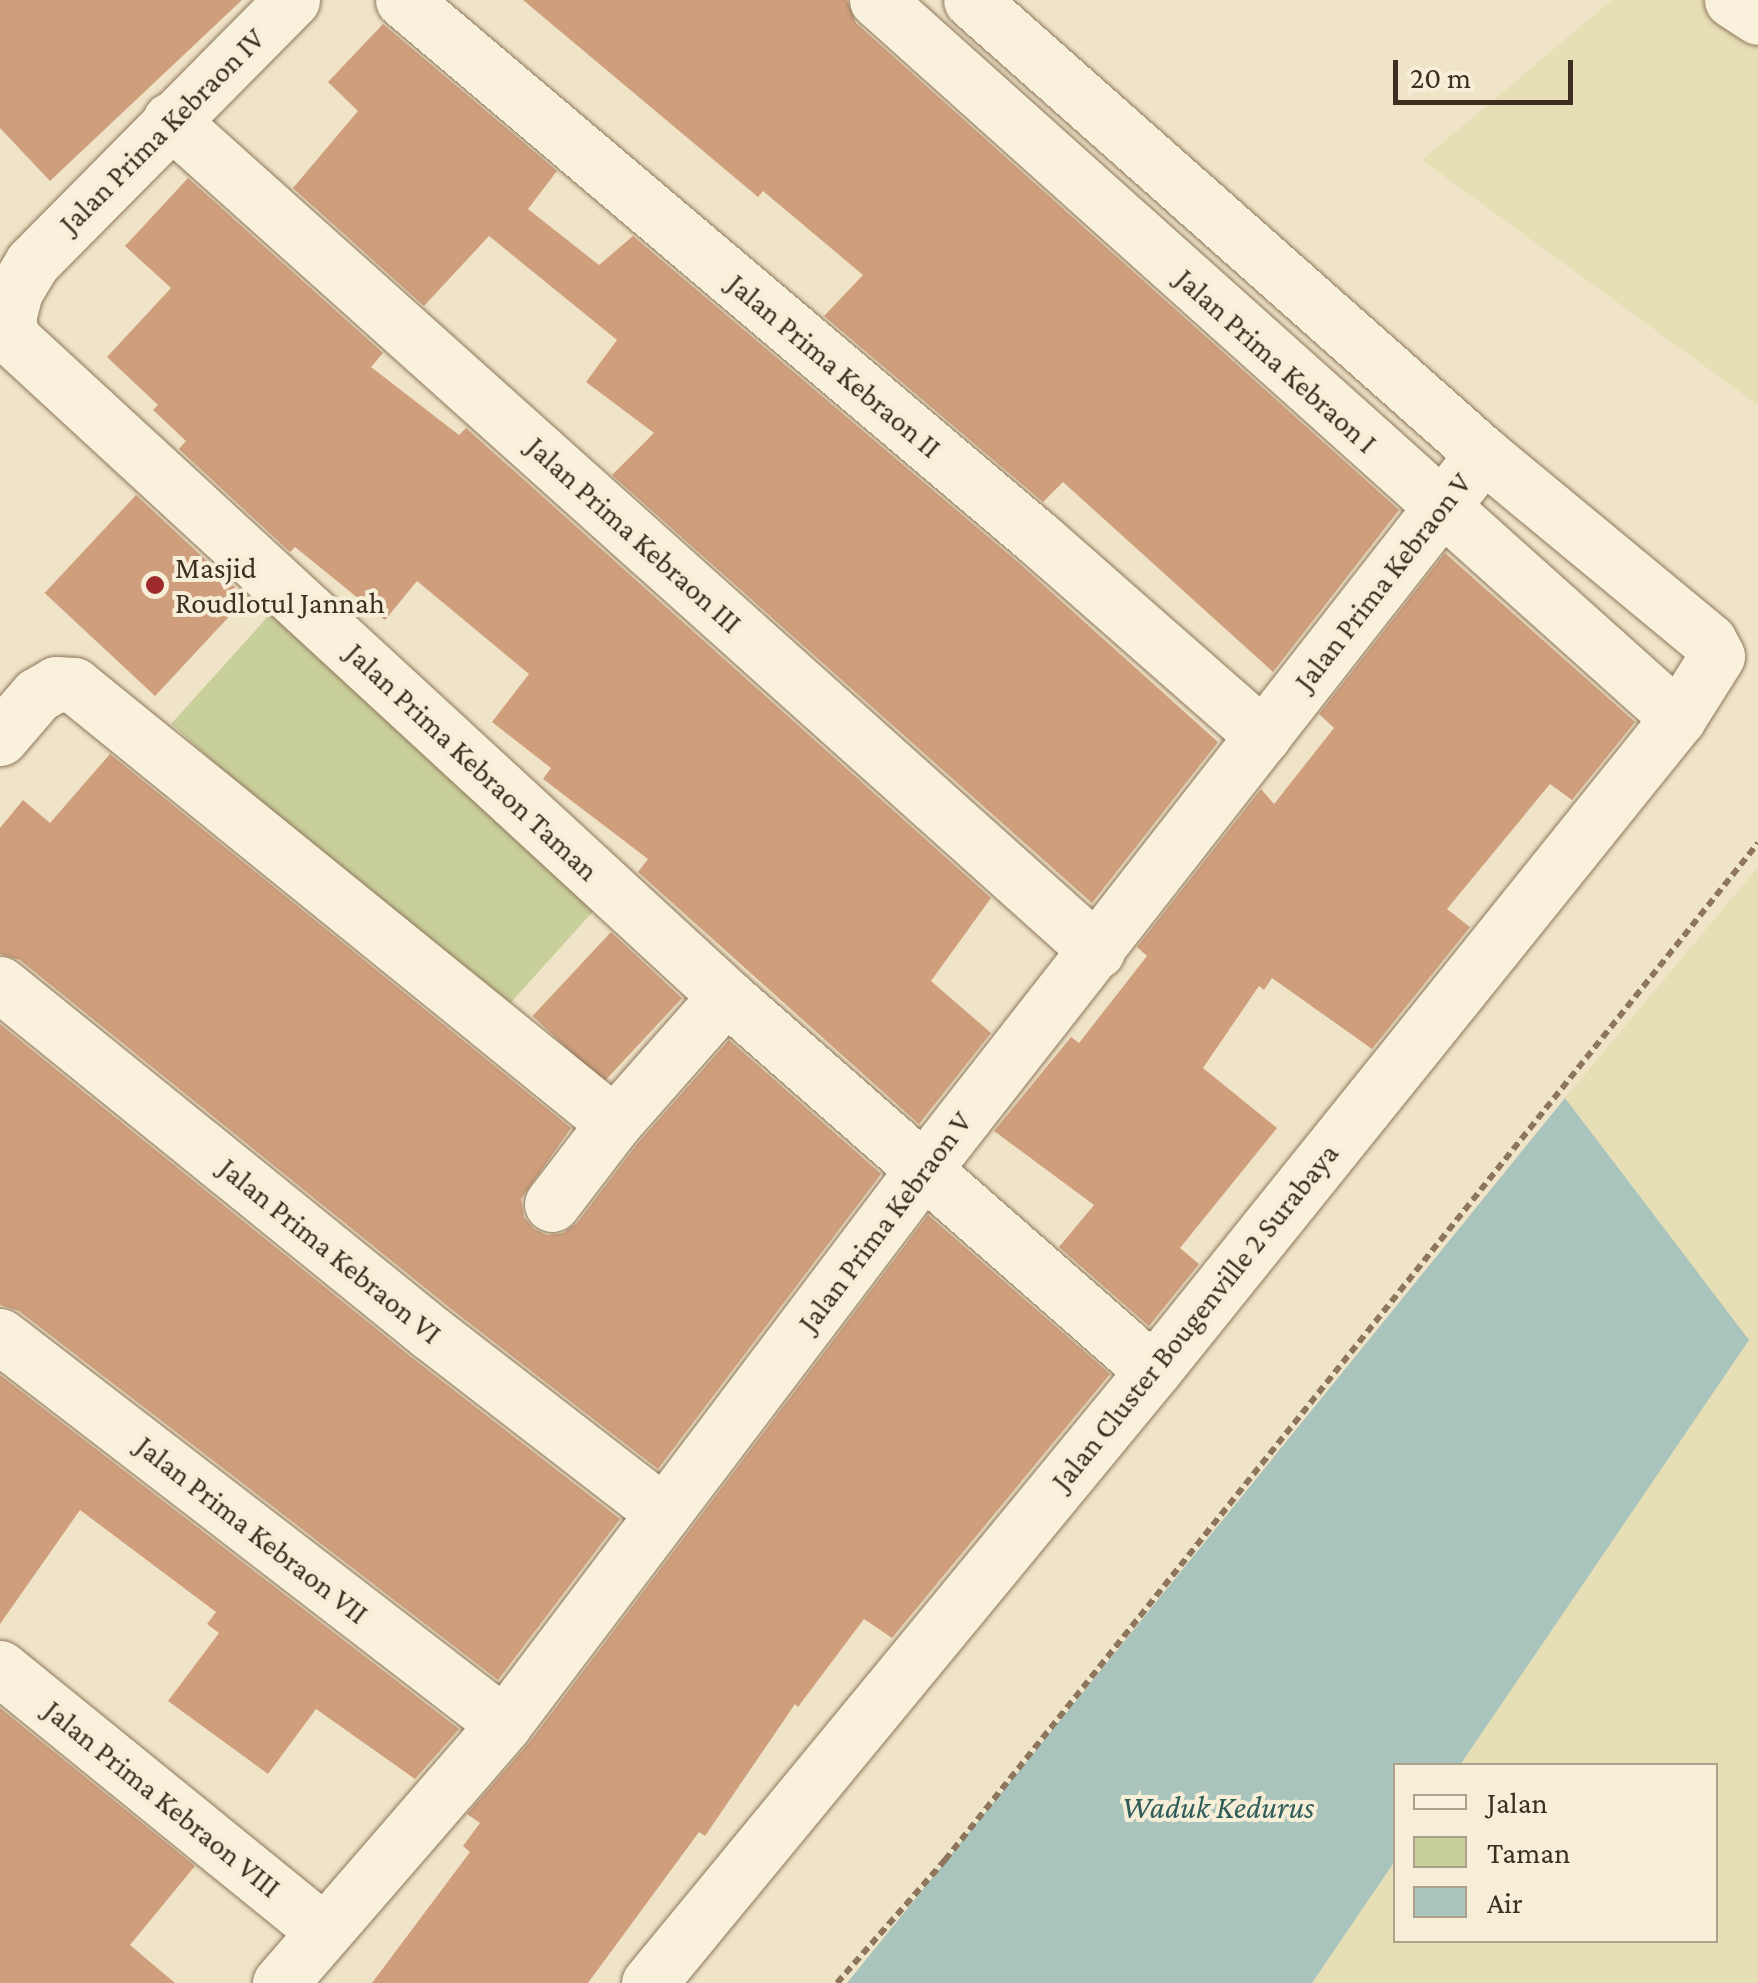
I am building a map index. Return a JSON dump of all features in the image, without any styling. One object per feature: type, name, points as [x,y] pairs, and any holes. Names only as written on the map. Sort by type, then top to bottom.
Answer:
[{"type":"street","name":"Jalan Prima Kebraon IV","points":[[32,264],[292,0]]},
{"type":"street","name":"Jalan Prima Kebraon II","points":[[403,0],[1024,527],[1262,736]]},
{"type":"street","name":"Jalan Prima Kebraon I","points":[[877,0],[1678,718]]},
{"type":"street","points":[[971,0],[1483,454]]},
{"type":"street","points":[[1732,0],[1758,17]]},
{"type":"street","name":"Jalan Prima Kebraon III","points":[[170,120],[1097,951]]},
{"type":"street","name":"Jalan Prima Kebraon Taman","points":[[32,264],[15,291],[8,319],[12,338],[726,996],[1153,1371]]},
{"type":"street","name":"Jalan Prima Kebraon V","points":[[280,1983],[504,1724],[924,1170],[1483,454]]},
{"type":"street","name":"Jalan Cluster Bougenville 2 Surabaya","points":[[649,1983],[1153,1371],[1678,718],[1715,664],[1714,646],[1709,641],[1483,454]]},
{"type":"street","points":[[0,738],[37,695],[56,684],[74,685],[614,1123]]},
{"type":"street","name":"Jalan Prima Kebraon VI","points":[[0,984],[416,1321],[664,1513]]},
{"type":"street","points":[[552,1204],[614,1123],[726,996]]},
{"type":"street","name":"Jalan Prima Kebraon VII","points":[[0,1336],[504,1724]]},
{"type":"street","name":"Jalan Prima Kebraon VIII","points":[[0,1668],[324,1932]]},
{"type":"path","points":[[837,1983],[945,1860],[1758,843]]},
{"type":"shaded area","points":[[1612,0],[1758,0],[1758,405],[1422,160]]},
{"type":"shaded area","points":[[1758,867],[1758,1983],[1312,1983],[1393,1864],[1393,1943],[1718,1943],[1718,1763],[1461,1763],[1748,1340],[1565,1098]]},
{"type":"green space","points":[[271,613],[597,907],[498,1017],[171,724]]},
{"type":"water","name":"Waduk Kedurus","points":[[1565,1098],[1749,1340],[1461,1763],[1393,1763],[1393,1864],[1312,1983],[847,1983]]},
{"type":"building","points":[[0,0],[242,0],[50,181],[0,128]]},
{"type":"building","points":[[523,0],[847,0],[856,23],[1399,510],[1273,672],[1063,482],[1043,502],[824,316],[863,275],[763,191],[758,197]]},
{"type":"building","points":[[383,24],[557,171],[528,209],[599,265],[633,236],[1020,564],[1218,742],[1092,903],[612,475],[654,433],[586,382],[617,340],[489,236],[424,306],[293,188],[358,111],[328,82]]},
{"type":"building","points":[[188,178],[383,353],[371,367],[459,435],[466,428],[991,898],[931,981],[991,1033],[919,1124],[638,872],[648,859],[543,779],[551,768],[492,722],[529,674],[417,581],[385,620],[295,547],[290,552],[179,449],[186,441],[153,410],[158,405],[107,357],[171,288],[125,246]]},
{"type":"building","name":"Masjid Roudlotul Jannah","points":[[136,495],[246,598],[155,696],[45,593]]},
{"type":"building","points":[[1445,553],[1635,722],[1572,800],[1550,784],[1447,909],[1470,927],[1372,1049],[1272,978],[1264,990],[1259,986],[1203,1068],[1277,1128],[1180,1248],[1199,1264],[1149,1326],[1059,1247],[1094,1205],[994,1131],[1071,1037],[1079,1043],[1147,956],[1137,947],[1261,789],[1274,804],[1334,728],[1319,714]]},
{"type":"building","points":[[110,754],[571,1128],[521,1199],[524,1217],[534,1229],[547,1235],[563,1233],[577,1223],[638,1143],[729,1040],[881,1174],[658,1469],[450,1308],[20,960],[0,954],[0,828],[23,800],[50,823]]},
{"type":"building","points":[[611,932],[682,998],[604,1082],[533,1016]]},
{"type":"building","points":[[0,1024],[411,1357],[620,1519],[498,1680],[19,1311],[0,1305]]},
{"type":"building","points":[[928,1215],[1110,1374],[892,1638],[864,1619],[798,1707],[795,1704],[705,1836],[699,1832],[588,1983],[372,1983],[470,1852],[463,1846],[480,1823],[467,1814],[529,1743]]},
{"type":"building","points":[[0,1375],[459,1729],[415,1779],[316,1709],[268,1774],[168,1701],[219,1633],[207,1624],[216,1612],[80,1510],[0,1624]]},
{"type":"building","points":[[0,1708],[195,1866],[130,1945],[175,1983],[0,1983]]},
{"type":"place","name":"Masjid Roudlotul Jannah","points":[[155,585]]}]
